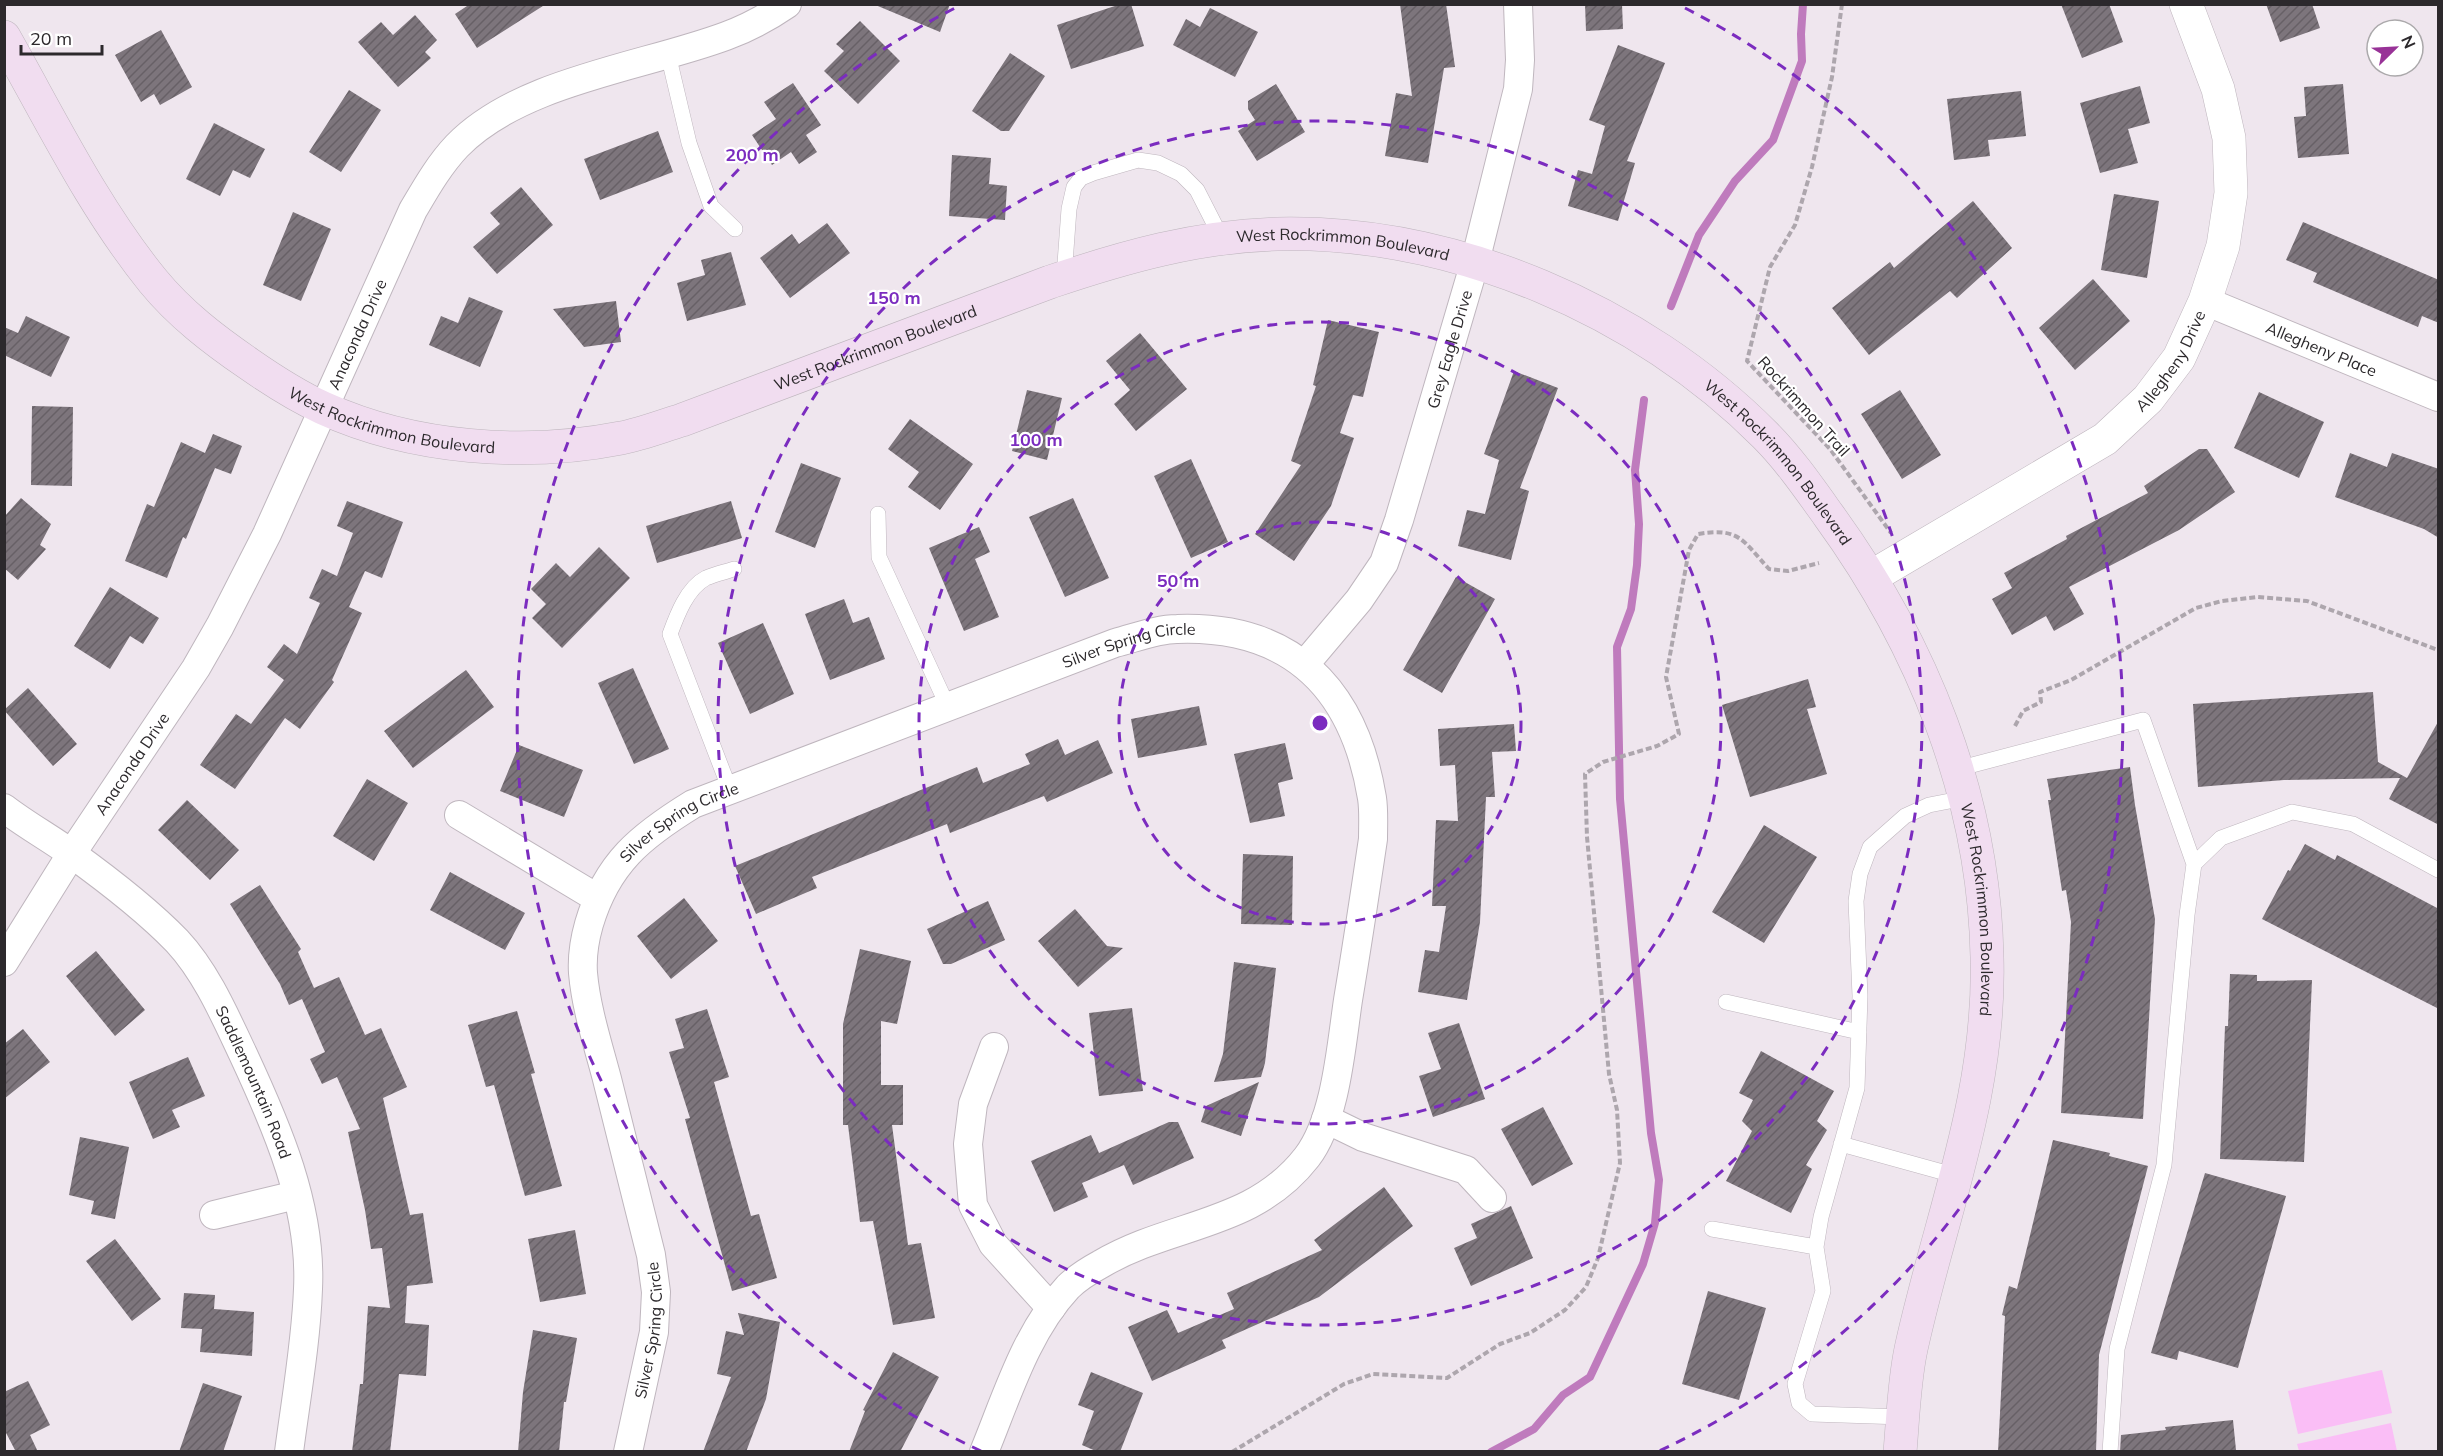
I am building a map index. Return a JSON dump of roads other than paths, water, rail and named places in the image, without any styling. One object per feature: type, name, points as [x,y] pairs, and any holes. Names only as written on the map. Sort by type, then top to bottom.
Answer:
[{"type":"main road","name":"West Rockrimmon Boulevard","points":[[4,37],[89,188],[124,243],[154,283],[189,320],[271,379],[323,408],[376,428],[447,442],[516,447],[574,445],[624,438],[682,420],[1112,261],[1162,248],[1222,239],[1279,234],[1339,237],[1397,244],[1475,262],[1576,301],[1622,325],[1672,356],[1767,437],[1809,489],[1871,577],[1905,638],[1929,689],[1961,784],[1973,831],[1983,897],[1988,957],[1986,1015],[1979,1083],[1910,1353],[1900,1452]]},
{"type":"street","name":"Anaconda Drive","points":[[4,962],[72,854],[196,668],[220,626],[267,534],[413,210],[435,174],[458,146],[484,124],[539,94],[727,36],[760,21],[787,4]]},
{"type":"street","name":"Grey Eagle Drive","points":[[1305,664],[1359,600],[1384,563],[1399,520],[1475,262],[1518,89],[1520,60],[1518,4]]},
{"type":"street","name":"Allegheny Drive","points":[[1871,577],[2105,439],[2148,399],[2179,358],[2205,302],[2223,246],[2231,193],[2229,138],[2218,89],[2186,4]]},
{"type":"street","name":"Allegheny Place","points":[[2205,302],[2439,397]]},
{"type":"street","name":"Silver Spring Circle","points":[[628,1452],[654,1332],[656,1292],[651,1255],[591,1015],[583,972],[586,934],[597,898],[616,868],[633,847],[657,826],[693,804],[1115,643],[1175,628],[1210,629],[1274,645],[1305,664],[1330,690],[1352,725],[1364,761],[1372,800],[1373,839],[1336,1077],[1326,1119],[1308,1155],[1281,1186],[1248,1207],[1212,1222],[1142,1243],[1114,1256],[1070,1285],[1051,1308],[1031,1340],[984,1452]]},
{"type":"street","name":"Saddlemountain Road","points":[[4,808],[20,821],[72,854],[142,909],[178,942],[202,975],[230,1026],[282,1142],[297,1195],[305,1235],[308,1288],[290,1452]]},
{"type":"street","points":[[459,815],[597,898]]},
{"type":"street","points":[[994,1047],[973,1104],[968,1144],[973,1205],[993,1244],[1051,1308]]},
{"type":"street","points":[[1326,1119],[1363,1137],[1466,1170],[1492,1198]]},
{"type":"street","points":[[214,1215],[297,1195]]},
{"type":"lane","points":[[668,54],[689,143],[711,206],[735,229]]},
{"type":"lane","points":[[1064,277],[1069,209],[1074,187],[1082,178],[1093,173],[1138,160],[1158,163],[1181,174],[1197,190],[1222,239]]},
{"type":"lane","points":[[878,514],[879,556],[948,707]]},
{"type":"lane","points":[[730,790],[670,634],[676,615],[689,594],[705,579],[734,569]]},
{"type":"lane","points":[[1903,1417],[1812,1414],[1799,1403],[1795,1384],[1823,1290],[1816,1247],[1821,1217],[1857,1088],[1859,1032],[1856,901],[1860,874],[1870,848],[1905,816],[1929,805],[1961,784],[2143,720],[2194,864],[2187,915],[2164,1165],[2117,1348],[2110,1452]]},
{"type":"lane","points":[[2194,864],[2221,838],[2292,812],[2353,824],[2439,870]]},
{"type":"lane","points":[[1726,1002],[1859,1032]]},
{"type":"lane","points":[[1841,1144],[1957,1176]]},
{"type":"lane","points":[[1712,1229],[1816,1247]]},
{"type":"waterway","points":[[1671,306],[1699,235],[1735,181],[1773,140],[1802,61],[1803,4]]},
{"type":"waterway","points":[[1491,1452],[1534,1429],[1563,1395],[1590,1377],[1643,1264],[1655,1223],[1659,1180],[1651,1133],[1620,799],[1617,647],[1631,609],[1637,565],[1639,524],[1635,470],[1644,400]]}]
